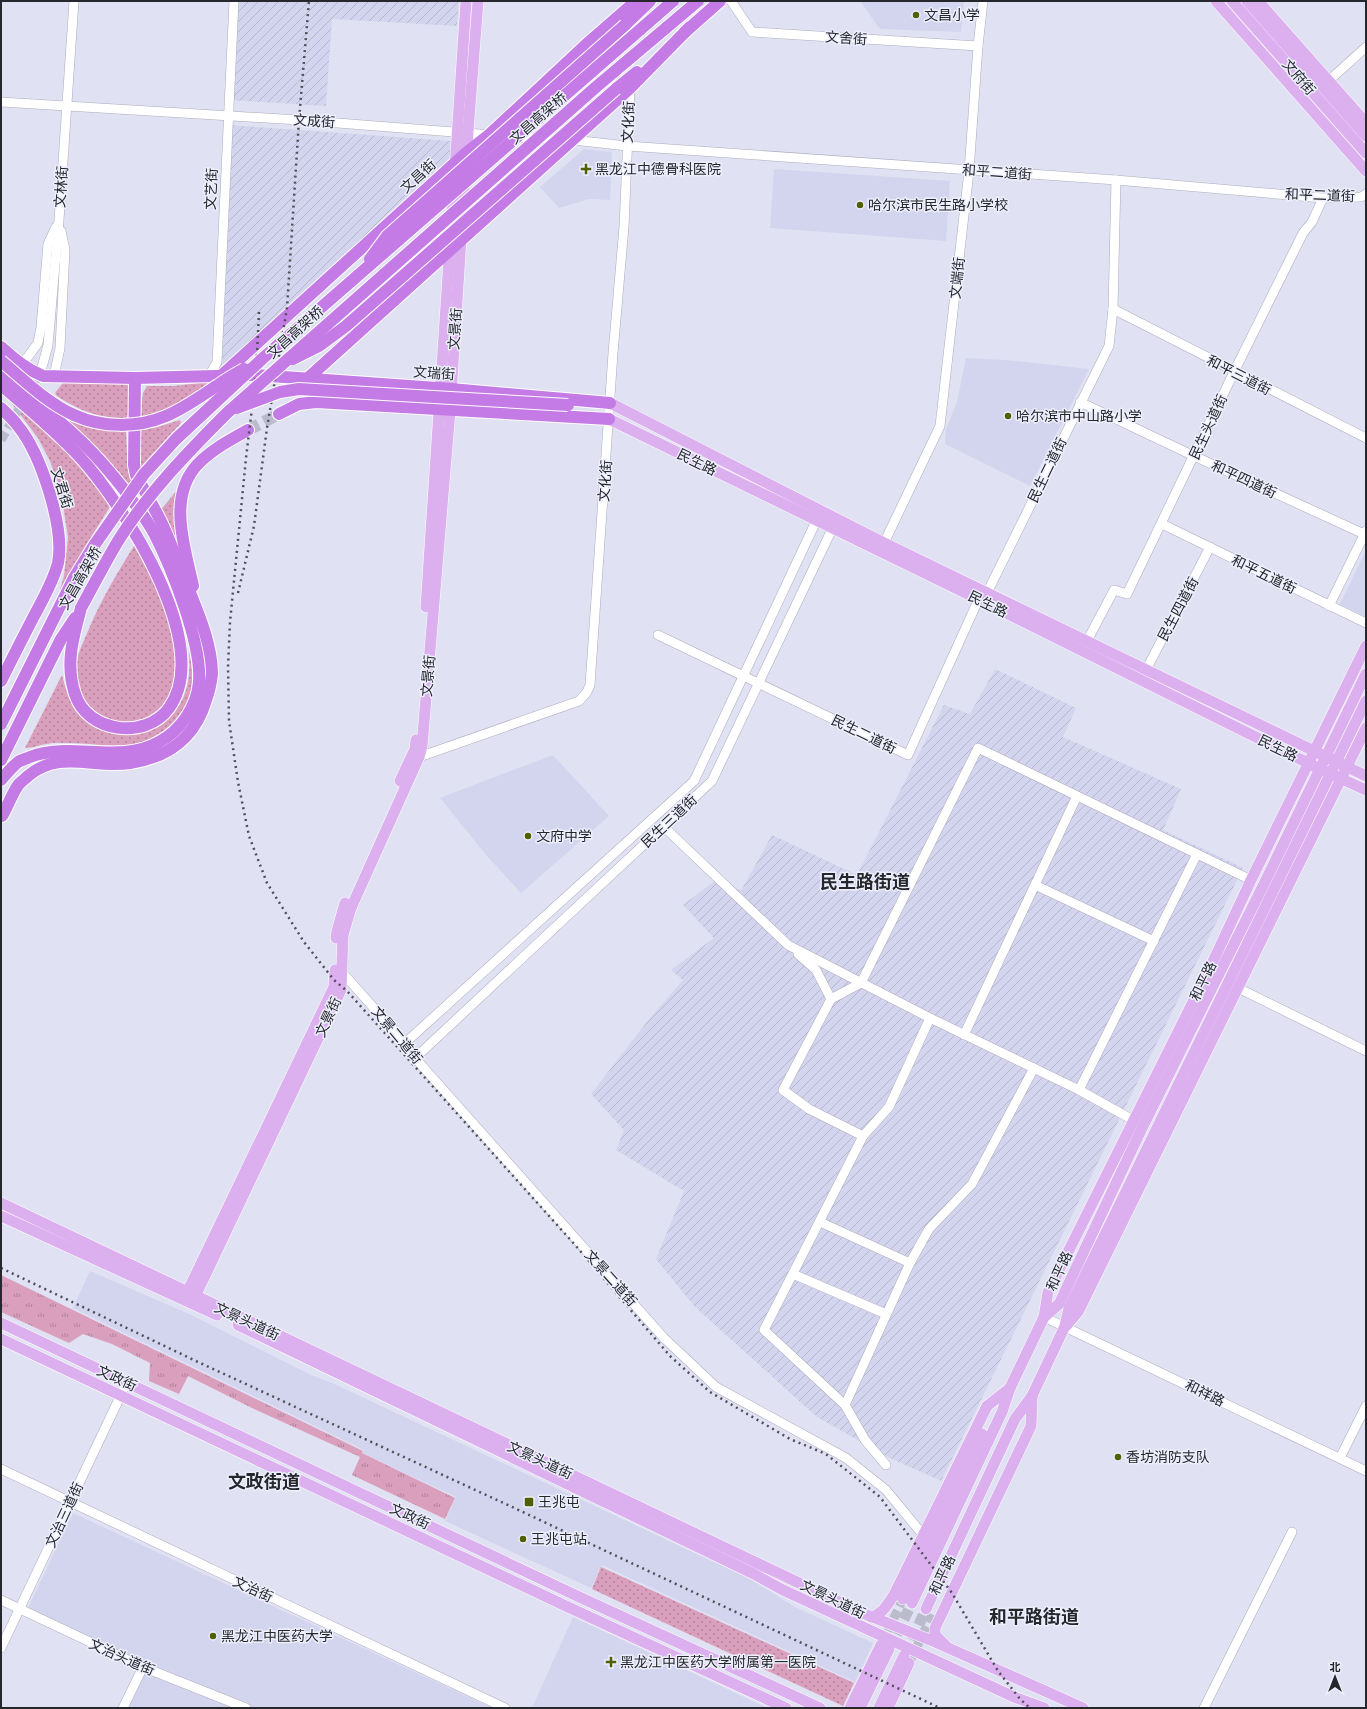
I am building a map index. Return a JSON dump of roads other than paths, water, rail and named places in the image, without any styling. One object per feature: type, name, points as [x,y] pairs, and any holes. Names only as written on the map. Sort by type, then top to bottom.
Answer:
[{"type":"highway","name":"文昌街","points":[[215,376],[466,153],[489,135],[635,1]]},
{"type":"highway","points":[[357,277],[387,236],[625,25],[650,1]]},
{"type":"highway","name":"文昌高架桥","points":[[1,724],[74,578],[134,487],[176,439],[262,359],[673,1]]},
{"type":"highway","name":"文昌高架桥","points":[[1,760],[61,639],[81,608],[119,541],[153,494],[189,451],[227,413],[280,366],[590,92],[698,1]]},
{"type":"highway","points":[[280,366],[319,346],[346,326],[616,89],[720,1]]},
{"type":"highway","points":[[307,379],[630,88],[690,27]]},
{"type":"highway","points":[[1,347],[31,371],[43,376],[135,378],[215,376]]},
{"type":"highway","points":[[1,361],[44,396],[75,415],[111,424],[129,425],[148,422],[166,416],[188,405],[218,384],[262,359]]},
{"type":"highway","points":[[1,374],[52,414],[80,440],[103,464],[153,532],[170,568],[194,641],[199,682],[195,699],[187,717],[159,742],[139,750],[91,752],[63,750],[40,753],[19,761],[1,780]]},
{"type":"highway","name":"文瑞街","points":[[215,376],[256,375],[446,388],[610,403]]},
{"type":"highway","points":[[135,378],[134,465],[136,474],[164,527],[200,617]]},
{"type":"highway","points":[[1,385],[45,422],[80,457],[105,489],[140,542],[154,568],[168,600],[174,621],[181,670],[180,685],[169,707],[162,716],[149,724],[132,729],[109,726],[91,718],[83,708],[75,696],[70,674],[70,649],[81,608]]},
{"type":"highway","points":[[227,413],[273,394],[299,389],[582,406],[592,409],[609,419]]},
{"type":"highway","points":[[279,414],[299,404],[316,402],[609,419]]},
{"type":"highway","name":"文君街","points":[[1,408],[18,426],[32,448],[45,480],[55,513],[59,539],[58,563],[49,588],[1,681]]},
{"type":"highway","points":[[1,802],[15,781],[31,766],[69,761],[129,763],[152,758],[184,741],[195,727],[203,713],[212,674],[182,532],[180,513],[181,496],[187,480],[197,465],[210,453],[248,430]]},
{"type":"highway","points":[[2,817],[19,784],[34,771],[51,763]]},
{"type":"main road","name":"文景街","points":[[190,1297],[334,987],[337,931],[344,906],[414,749],[446,388],[462,240],[466,153],[463,133],[466,1]]},
{"type":"main road","name":"文景街","points":[[446,388],[450,251],[456,162],[463,133],[478,1]]},
{"type":"main road","points":[[1216,1],[1366,171]]},
{"type":"main road","name":"文府街","points":[[1232,1],[1366,153]]},
{"type":"main road","name":"文府街","points":[[1247,1],[1326,84],[1366,123]]},
{"type":"main road","name":"文府街","points":[[1258,1],[1326,84],[1366,136]]},
{"type":"main road","name":"民生路","points":[[610,403],[818,516]]},
{"type":"main road","name":"文景街","points":[[190,1297],[341,990],[343,935],[351,908],[419,757],[422,746],[444,410]]},
{"type":"main road","name":"民生路","points":[[609,419],[982,594],[1087,641],[1366,776]]},
{"type":"main road","name":"民生路","points":[[834,524],[884,543],[1308,763],[1366,790]]},
{"type":"main road","name":"和平路","points":[[1010,1388],[1044,1317],[1048,1292],[1209,970],[1251,880],[1366,646]]},
{"type":"main road","name":"和平路","points":[[1044,1317],[1058,1304],[1143,1126],[1230,953],[1366,674]]},
{"type":"main road","name":"和平路","points":[[1342,765],[1366,701]]},
{"type":"main road","name":"和平路","points":[[930,1611],[1022,1421],[1065,1326],[1069,1308],[1240,958],[1342,765],[1366,728]]},
{"type":"main road","name":"和平路","points":[[1065,1326],[1078,1312],[1238,988],[1336,776]]},
{"type":"main road","points":[[1205,1002],[1209,970],[1230,953]]},
{"type":"main road","points":[[1215,1009],[1238,988],[1240,958]]},
{"type":"main road","name":"文景头道街","points":[[1,1203],[746,1570],[790,1594],[1001,1691],[1044,1708]]},
{"type":"main road","name":"文景头道街","points":[[1,1216],[190,1297],[218,1307],[693,1531],[870,1617],[950,1649],[1083,1708]]},
{"type":"main road","name":"文政街","points":[[1,1323],[568,1591],[820,1708]]},
{"type":"main road","name":"文政街","points":[[1,1339],[786,1708]]},
{"type":"main road","points":[[870,1617],[877,1616],[883,1611],[894,1595],[987,1406],[1010,1388]]},
{"type":"main road","points":[[907,1601],[994,1409],[1010,1388]]},
{"type":"main road","points":[[950,1649],[935,1635],[935,1628],[1031,1426],[1032,1396]]},
{"type":"main road","points":[[850,1708],[885,1647],[860,1708]]},
{"type":"main road","points":[[879,1708],[908,1658],[888,1708]]},
{"type":"street","name":"文林街","points":[[41,371],[48,345],[59,220],[74,1]]},
{"type":"street","name":"文艺街","points":[[215,376],[218,362],[234,1]]},
{"type":"street","name":"文舍街","points":[[731,1],[752,32],[978,46]]},
{"type":"street","name":"文端街","points":[[884,543],[940,426],[969,171],[978,46],[983,1]]},
{"type":"street","points":[[1326,84],[1366,47]]},
{"type":"street","name":"文化街","points":[[419,757],[579,701],[587,692],[590,685],[624,227],[630,88]]},
{"type":"street","name":"文成街","points":[[1,102],[230,115],[573,140],[627,146]]},
{"type":"street","name":"和平二道街","points":[[627,146],[969,171],[1116,180],[1323,198],[1361,197],[1366,194]]},
{"type":"street","name":"民生二道街","points":[[658,635],[908,755],[982,594],[1109,346],[1113,309],[1116,180]]},
{"type":"street","name":"民生头道街","points":[[1087,641],[1114,590],[1127,594],[1234,372],[1303,233],[1312,222],[1323,198]]},
{"type":"street","points":[[20,363],[27,358],[38,343],[41,327],[48,244],[59,220]]},
{"type":"street","points":[[54,376],[60,348],[65,250],[59,220]]},
{"type":"street","name":"和平三道街","points":[[1113,309],[1366,438]]},
{"type":"street","name":"和平四道街","points":[[1080,402],[1194,456],[1365,533]]},
{"type":"street","name":"民生三道街","points":[[404,1043],[694,781],[818,516]]},
{"type":"street","name":"民生三道街","points":[[415,1058],[712,781],[834,524]]},
{"type":"street","name":"和平五道街","points":[[1162,524],[1366,623]]},
{"type":"street","points":[[1329,606],[1365,533]]},
{"type":"street","name":"民生四道街","points":[[1146,670],[1210,547]]},
{"type":"street","points":[[863,1136],[809,1109],[783,1090],[830,999],[861,983],[978,748],[1251,880]]},
{"type":"street","points":[[964,1035],[1077,796]]},
{"type":"street","points":[[663,826],[816,970],[830,999]]},
{"type":"street","points":[[1079,1090],[1197,854]]},
{"type":"street","points":[[1035,885],[1154,941]]},
{"type":"street","points":[[788,945],[964,1035],[1079,1090],[1133,1120]]},
{"type":"street","name":"文景二道街","points":[[341,971],[404,1043],[415,1058],[664,1338],[716,1387],[846,1458],[886,1490],[923,1535]]},
{"type":"street","points":[[1238,988],[1366,1052]]},
{"type":"street","points":[[886,1465],[865,1440],[845,1405],[764,1330],[863,1136],[889,1107],[930,1018]]},
{"type":"street","points":[[845,1405],[910,1263],[929,1229],[972,1184],[1034,1068]]},
{"type":"street","points":[[820,1222],[910,1263]]},
{"type":"street","points":[[793,1274],[886,1314]]},
{"type":"street","name":"和祥路","points":[[1044,1317],[1366,1471]]},
{"type":"street","name":"文治三道街","points":[[1,1648],[127,1382]]},
{"type":"street","points":[[1340,1458],[1366,1406]]},
{"type":"street","name":"文治街","points":[[1,1469],[505,1708]]},
{"type":"street","points":[[1204,1708],[1292,1532]]},
{"type":"street","name":"文治头道街","points":[[1,1600],[143,1667],[246,1708]]},
{"type":"street","points":[[123,1708],[143,1667]]},
{"type":"tunnel","points":[[1,440],[41,371]]},
{"type":"tunnel","points":[[248,430],[279,414]]},
{"type":"tunnel","points":[[882,1643],[903,1599]]},
{"type":"tunnel","points":[[889,1649],[912,1603]]},
{"type":"tunnel","points":[[905,1655],[926,1609]]},
{"type":"tunnel","points":[[911,1659],[933,1613]]},
{"type":"railway","points":[[238,593],[254,526],[267,428],[287,308],[299,120],[309,1]]},
{"type":"railway","points":[[259,312],[256,375],[246,458],[230,622],[228,667],[229,721],[238,782],[249,836],[267,883],[304,942],[334,980],[347,991],[576,1246],[670,1356],[710,1392],[790,1439],[826,1454],[880,1497],[952,1593],[998,1671],[1020,1699],[1030,1708]]},
{"type":"railway","points":[[1,1268],[196,1361],[510,1506],[940,1708]]},
{"type":"place","name":"文昌小学","points":[[916,15]]},
{"type":"place","name":"黑龙江中德骨科医院","points":[[586,169]]},
{"type":"place","name":"哈尔滨市民生路小学校","points":[[860,205]]},
{"type":"place","name":"哈尔滨市中山路小学","points":[[1008,416]]},
{"type":"place","name":"文府中学","points":[[528,836]]},
{"type":"place","name":"香坊消防支队","points":[[1118,1457]]},
{"type":"place","name":"王兆屯","points":[[529,1502]]},
{"type":"place","name":"王兆屯站","points":[[523,1539]]},
{"type":"place","name":"黑龙江中医药大学","points":[[213,1636]]},
{"type":"place","name":"黑龙江中医药大学附属第一医院","points":[[611,1662]]},
{"type":"district","name":"民生路街道","points":[[865,882]]},
{"type":"district","name":"文政街道","points":[[264,1482]]},
{"type":"district","name":"和平路街道","points":[[1034,1617]]}]
